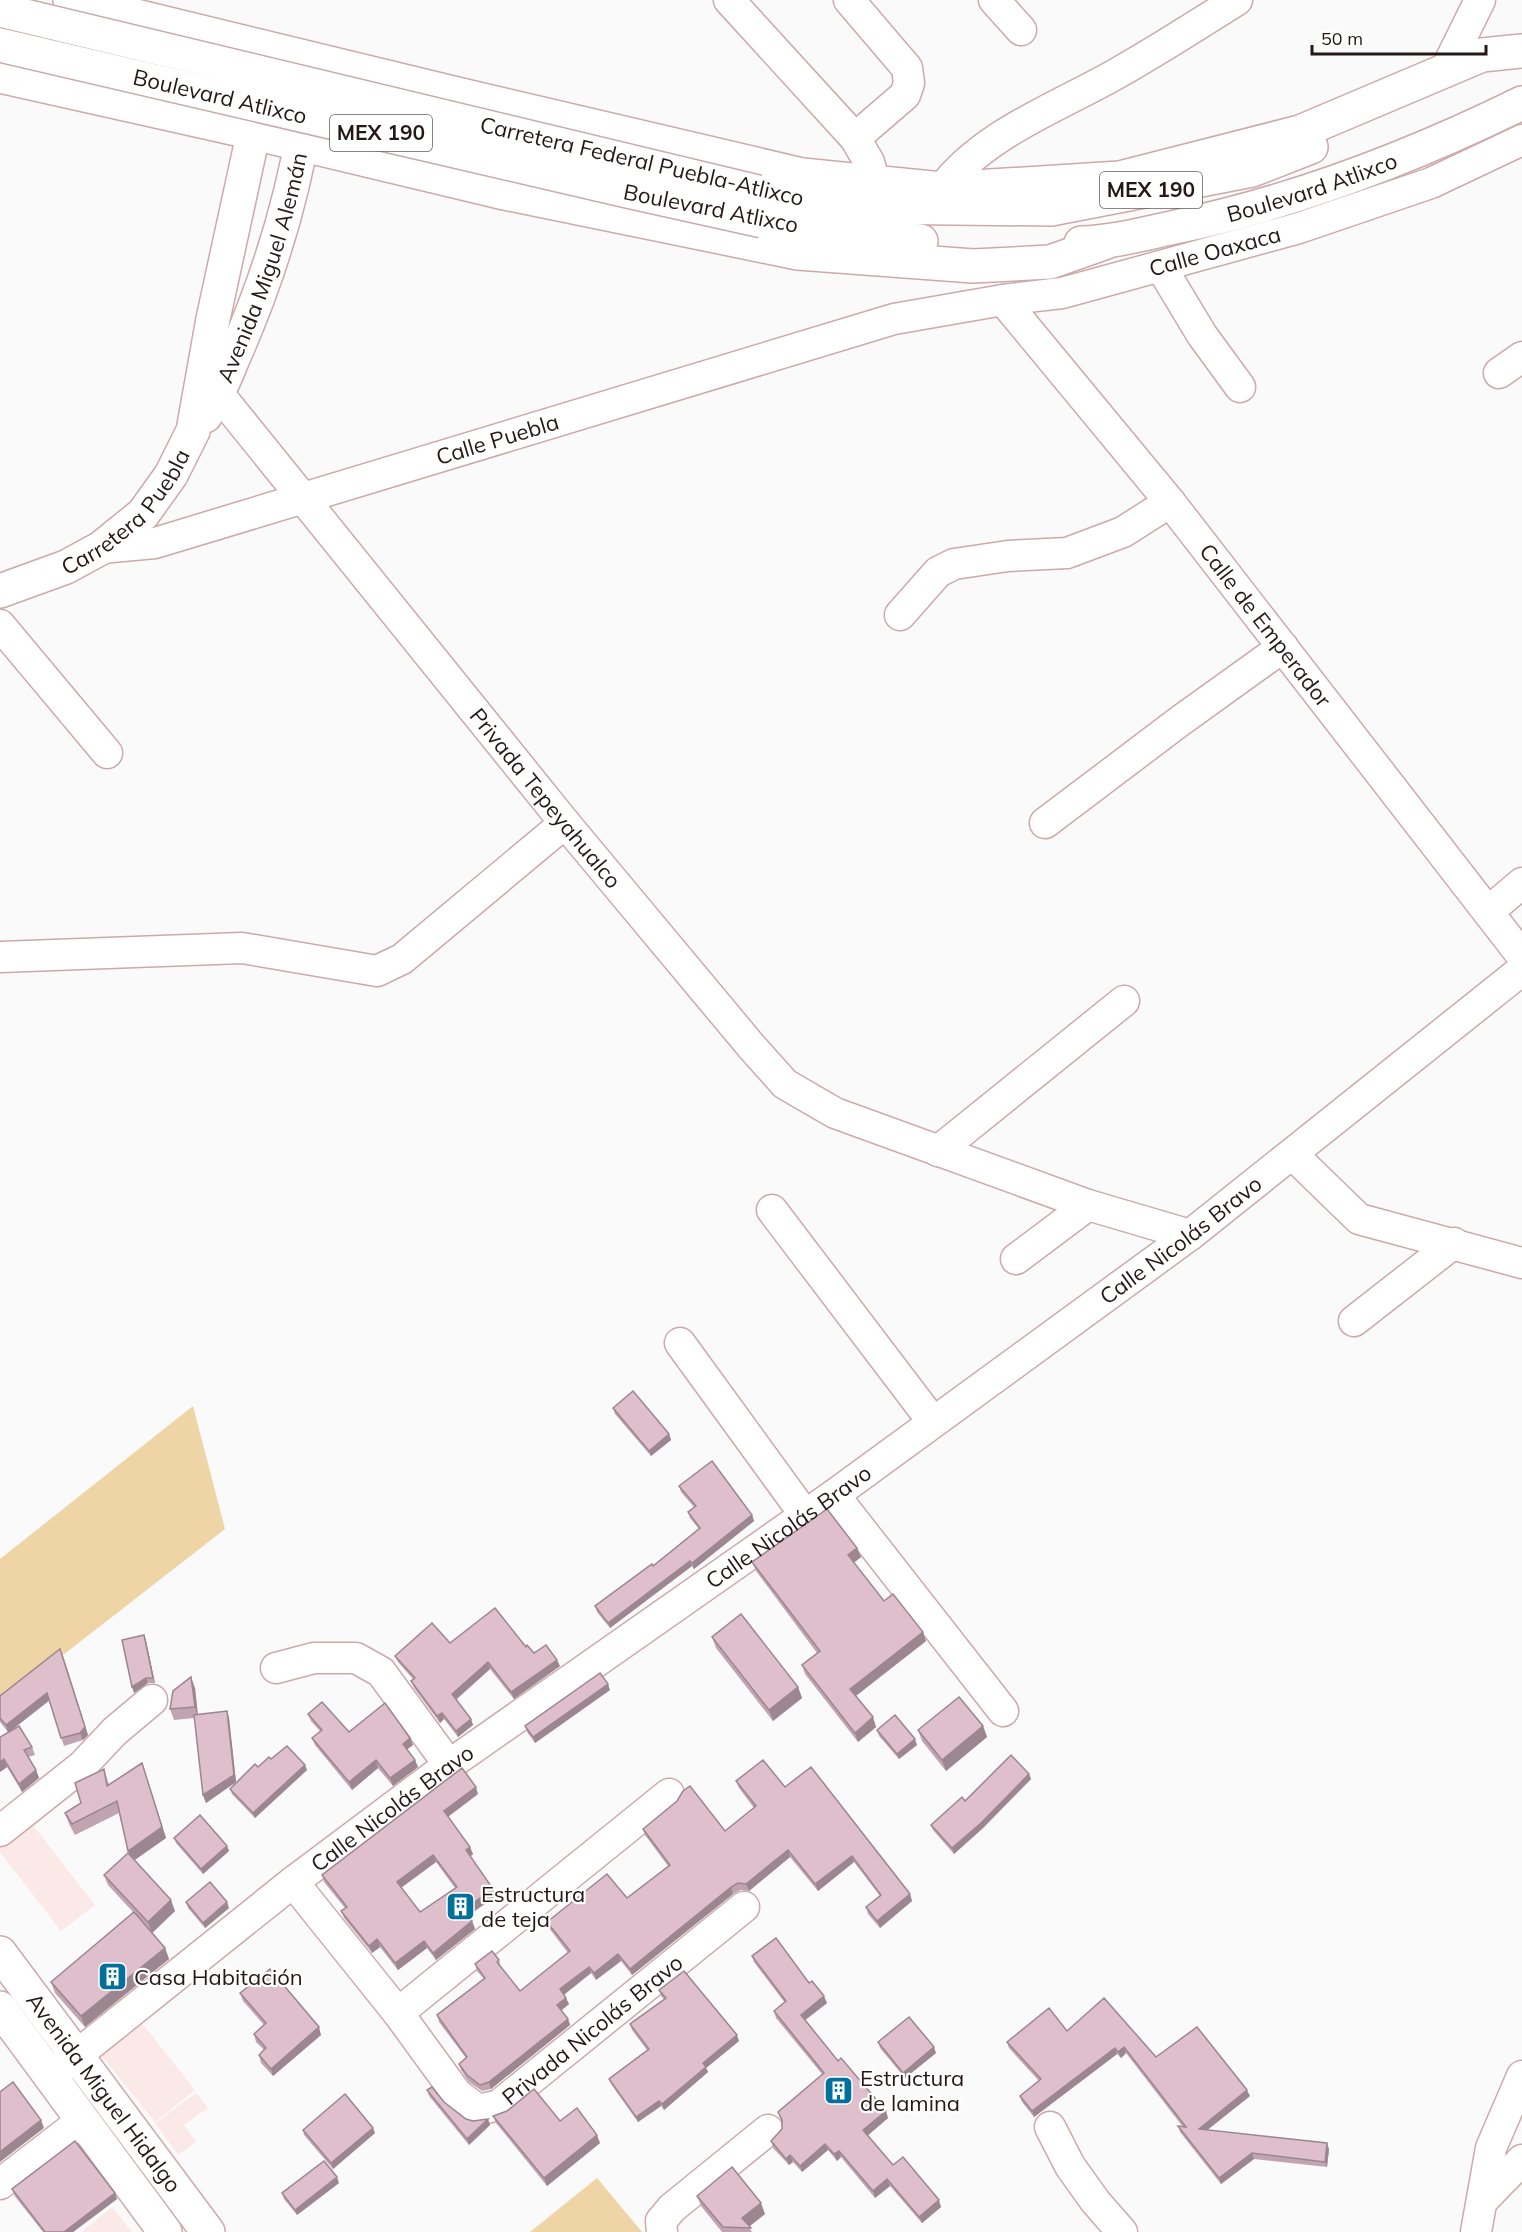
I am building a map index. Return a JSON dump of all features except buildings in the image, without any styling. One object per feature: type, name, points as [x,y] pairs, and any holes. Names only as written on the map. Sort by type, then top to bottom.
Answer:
[{"type":"main road","points":[[70,0],[802,175],[942,189],[1120,178],[1300,132],[1482,55],[1522,51]]},
{"type":"main road","name":"Carretera Federal Puebla-Atlixco","points":[[0,10],[760,206],[1051,209],[1252,170],[1424,103],[1522,57]]},
{"type":"main road","name":"Boulevard Atlixco","points":[[0,45],[627,191],[760,206],[926,242],[1003,246],[1104,243],[1235,215],[1344,179],[1485,121],[1522,103]]},
{"type":"main road","name":"Avenida Miguel Alemán","points":[[209,390],[270,48]]},
{"type":"main road","name":"Avenida Miguel Alemán","points":[[193,431],[209,390],[255,309],[290,192],[301,144],[312,58]]},
{"type":"main road","points":[[0,76],[501,192],[798,253],[973,266],[1050,262],[1104,243]]},
{"type":"main road","points":[[413,172],[415,147],[423,123],[453,93]]},
{"type":"main road","points":[[290,192],[298,178],[311,167],[325,162],[360,159]]},
{"type":"main road","name":"Carretera Puebla","points":[[0,591],[66,567],[101,548],[143,514],[171,475],[193,431]]},
{"type":"main road","name":"Avenida Miguel Hidalgo","points":[[0,1953],[200,2221]]},
{"type":"main road","name":"Avenida Miguel Hidalgo","points":[[0,2008],[165,2232]]},
{"type":"main road","points":[[165,2232],[200,2221]]},
{"type":"street","points":[[0,25],[19,0]]},
{"type":"street","points":[[729,0],[855,138],[869,162],[875,183]]},
{"type":"street","points":[[849,0],[907,68],[909,83],[904,95],[855,138]]},
{"type":"street","points":[[994,0],[1022,30]]},
{"type":"street","points":[[942,189],[953,175],[985,147],[1077,94],[1114,76],[1237,0]]},
{"type":"street","points":[[1445,70],[1480,0]]},
{"type":"street","name":"Calle Oaxaca","points":[[894,319],[1003,300],[1062,293],[1299,228],[1431,183],[1522,140]]},
{"type":"street","points":[[1161,267],[1202,335],[1240,387]]},
{"type":"street","name":"Calle de Emperador","points":[[1003,300],[1170,502],[1522,956]]},
{"type":"street","name":"Calle Puebla","points":[[101,548],[155,543],[894,319]]},
{"type":"street","name":"Privada Tepeyahualco","points":[[209,390],[305,499],[565,823],[751,1047],[785,1084],[835,1113],[1088,1205],[1190,1235]]},
{"type":"street","points":[[900,615],[938,572],[954,564],[1008,556],[1066,553],[1123,531],[1170,502]]},
{"type":"street","points":[[0,625],[107,753]]},
{"type":"street","points":[[1045,823],[1283,647]]},
{"type":"street","points":[[0,957],[242,948],[377,971],[402,959],[565,823]]},
{"type":"street","points":[[1489,911],[1522,884]]},
{"type":"street","name":"Calle Nicolás Bravo","points":[[51,2077],[293,1882],[449,1765],[834,1496],[1190,1235],[1522,970]]},
{"type":"street","points":[[938,1151],[1124,1001]]},
{"type":"street","points":[[1292,1154],[1359,1219],[1522,1263]]},
{"type":"street","points":[[1016,1259],[1088,1205]]},
{"type":"street","points":[[772,1210],[933,1422]]},
{"type":"street","points":[[1354,1321],[1454,1243]]},
{"type":"street","points":[[680,1343],[805,1515]]},
{"type":"street","points":[[834,1496],[1003,1711]]},
{"type":"street","points":[[276,1668],[314,1658],[356,1658],[381,1672],[449,1765]]},
{"type":"street","points":[[0,1831],[82,1766],[115,1731],[152,1700]]},
{"type":"street","points":[[398,2013],[669,1794]]},
{"type":"street","name":"Privada Nicolás Bravo","points":[[293,1882],[398,2013],[457,2094],[478,2110],[499,2105],[744,1907]]},
{"type":"street","points":[[1476,2232],[1491,2148],[1522,2076]]},
{"type":"street","points":[[0,2184],[83,2120]]},
{"type":"street","points":[[1050,2127],[1070,2166],[1095,2201],[1122,2232]]},
{"type":"street","points":[[662,2232],[662,2221],[672,2208],[768,2130]]},
{"type":"street","points":[[1483,2200],[1522,2160]]},
{"type":"shaded area","points":[[193,1406],[225,1529],[0,1704],[0,1559]]},
{"type":"shaded area","points":[[28,1819],[95,1905],[61,1931],[0,1852],[0,1841]]},
{"type":"shaded area","points":[[141,2022],[195,2090],[155,2122],[100,2054]]},
{"type":"shaded area","points":[[196,2093],[208,2108],[184,2125],[196,2142],[178,2155],[155,2123]]},
{"type":"shaded area","points":[[597,2178],[642,2232],[530,2232]]},
{"type":"shaded area","points":[[112,2207],[132,2232],[81,2232]]},
{"type":"place","name":"Estructura de teja","points":[[460,1907]]},
{"type":"place","name":"Casa Habitación","points":[[113,1977]]},
{"type":"place","name":"Estructura de lamina","points":[[839,2091]]}]
